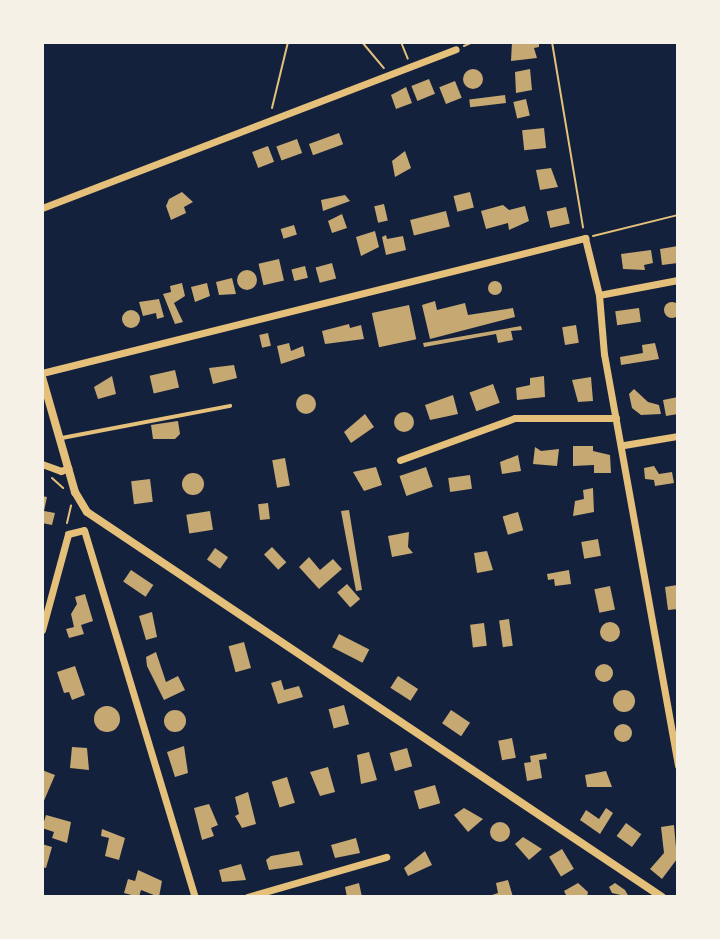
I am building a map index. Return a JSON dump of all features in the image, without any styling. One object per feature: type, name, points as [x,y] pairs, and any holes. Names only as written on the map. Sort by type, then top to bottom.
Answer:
[{"type":"street","points":[[42,208],[456,49]]},
{"type":"street","points":[[662,897],[87,512],[79,503],[65,469],[60,438],[42,377],[585,238],[599,295],[616,418],[624,445],[678,765]]},
{"type":"street","points":[[599,295],[678,281]]},
{"type":"street","points":[[400,460],[515,418],[616,418]]},
{"type":"street","points":[[624,445],[678,436]]},
{"type":"street","points":[[42,464],[65,469]]},
{"type":"street","points":[[42,629],[67,531],[79,529],[89,538],[195,897]]},
{"type":"street","points":[[247,897],[386,856]]},
{"type":"lane","points":[[60,438],[230,406]]},
{"type":"path","points":[[272,119],[272,99],[288,42]]},
{"type":"path","points":[[362,42],[388,75]]},
{"type":"path","points":[[401,42],[411,66]]},
{"type":"path","points":[[552,42],[585,238],[678,215]]},
{"type":"path","points":[[65,469],[69,494],[67,531]]},
{"type":"path","points":[[46,472],[69,494]]},
{"type":"building","points":[[512,42],[539,42],[539,47],[534,48],[537,58],[511,61]]},
{"type":"building","points":[[473,69],[480,72],[483,79],[480,86],[473,89],[466,86],[463,79],[466,72]]},
{"type":"building","points":[[530,69],[532,90],[516,93],[515,72]]},
{"type":"building","points":[[429,79],[435,94],[417,101],[411,86]]},
{"type":"building","points":[[455,81],[462,98],[446,104],[439,87]]},
{"type":"building","points":[[406,87],[412,103],[396,109],[391,95]]},
{"type":"building","points":[[505,95],[506,103],[470,107],[469,99]]},
{"type":"building","points":[[526,99],[530,116],[517,118],[513,102]]},
{"type":"building","points":[[544,128],[546,148],[524,150],[522,130]]},
{"type":"building","points":[[339,133],[343,144],[313,155],[309,144]]},
{"type":"building","points":[[297,139],[302,153],[281,161],[276,147]]},
{"type":"building","points":[[268,146],[274,162],[258,168],[252,152]]},
{"type":"building","points":[[405,151],[411,168],[395,177],[392,161]]},
{"type":"building","points":[[551,168],[558,187],[540,190],[536,170]]},
{"type":"building","points":[[182,192],[193,202],[184,207],[186,213],[171,220],[166,206],[169,199]]},
{"type":"building","points":[[470,192],[474,208],[457,212],[454,196]]},
{"type":"building","points":[[345,195],[350,201],[323,211],[321,200]]},
{"type":"building","points":[[384,204],[388,221],[378,223],[374,206]]},
{"type":"building","points":[[503,205],[509,210],[525,206],[529,221],[509,230],[508,223],[486,229],[481,211]]},
{"type":"building","points":[[566,207],[570,224],[550,228],[547,211]]},
{"type":"building","points":[[446,211],[450,227],[414,235],[410,220]]},
{"type":"building","points":[[342,214],[347,228],[332,233],[328,221]]},
{"type":"building","points":[[294,225],[297,235],[284,239],[281,229]]},
{"type":"building","points":[[375,231],[379,247],[361,256],[356,237]]},
{"type":"building","points":[[386,235],[387,239],[403,236],[406,250],[386,255],[382,237]]},
{"type":"building","points":[[678,246],[678,263],[662,265],[660,249]]},
{"type":"building","points":[[651,250],[653,263],[644,265],[645,270],[623,269],[621,254]]},
{"type":"building","points":[[279,259],[284,280],[263,285],[259,264]]},
{"type":"building","points":[[332,263],[336,278],[320,283],[316,267]]},
{"type":"building","points":[[305,266],[308,278],[294,281],[291,269]]},
{"type":"building","points":[[247,270],[254,273],[257,280],[254,287],[247,290],[240,287],[237,280],[240,273]]},
{"type":"building","points":[[232,278],[236,294],[219,295],[216,282]]},
{"type":"building","points":[[495,281],[500,283],[500,293],[495,295],[490,293],[488,288],[490,283]]},
{"type":"building","points":[[182,283],[185,296],[174,303],[183,322],[175,324],[163,294],[171,292],[170,286]]},
{"type":"building","points":[[207,283],[210,296],[195,302],[191,287]]},
{"type":"building","points":[[159,299],[164,317],[157,319],[156,313],[143,316],[139,302]]},
{"type":"building","points":[[435,301],[437,310],[465,303],[468,315],[513,308],[515,317],[430,339],[422,305]]},
{"type":"building","points":[[672,302],[678,304],[678,316],[672,318],[666,316],[664,310],[666,304]]},
{"type":"building","points":[[409,305],[416,339],[379,347],[372,313]]},
{"type":"building","points":[[639,308],[641,322],[617,325],[615,311]]},
{"type":"building","points":[[127,310],[135,310],[140,319],[138,326],[127,328],[122,323],[122,315]]},
{"type":"building","points":[[349,324],[350,328],[361,325],[364,339],[325,344],[322,331]]},
{"type":"building","points":[[576,325],[579,343],[565,345],[562,327]]},
{"type":"building","points":[[521,326],[522,330],[511,331],[513,340],[498,343],[496,334],[424,347],[423,343]]},
{"type":"building","points":[[268,333],[271,346],[262,348],[259,335]]},
{"type":"building","points":[[289,343],[291,351],[303,346],[305,356],[281,364],[277,346]]},
{"type":"building","points":[[655,343],[659,359],[621,365],[620,357],[643,353],[642,345]]},
{"type":"building","points":[[234,365],[237,378],[213,384],[209,368]]},
{"type":"building","points":[[175,370],[179,388],[154,393],[150,376]]},
{"type":"building","points":[[112,376],[116,394],[98,399],[94,387]]},
{"type":"building","points":[[544,376],[545,397],[517,400],[516,388],[530,385],[530,378]]},
{"type":"building","points":[[591,377],[593,401],[578,402],[572,380]]},
{"type":"building","points":[[493,384],[500,403],[476,411],[470,393]]},
{"type":"building","points":[[634,389],[648,402],[659,405],[661,414],[641,415],[632,408],[629,394]]},
{"type":"building","points":[[306,394],[313,397],[316,404],[313,411],[306,414],[299,411],[296,404],[299,397]]},
{"type":"building","points":[[453,395],[458,414],[430,420],[425,405]]},
{"type":"building","points":[[678,397],[678,414],[666,416],[663,400]]},
{"type":"building","points":[[404,412],[411,415],[414,422],[411,429],[404,432],[397,429],[394,422],[397,415]]},
{"type":"building","points":[[365,414],[374,427],[351,443],[344,432]]},
{"type":"building","points":[[178,421],[180,434],[175,439],[153,439],[151,425]]},
{"type":"building","points":[[573,446],[593,446],[593,451],[610,455],[611,473],[594,473],[594,465],[573,466]]},
{"type":"building","points":[[535,447],[541,451],[559,449],[557,466],[533,464]]},
{"type":"building","points":[[518,455],[521,471],[502,474],[500,462]]},
{"type":"building","points":[[285,458],[290,486],[277,488],[272,460]]},
{"type":"building","points":[[654,466],[659,474],[672,472],[674,483],[655,486],[654,480],[645,479],[644,468]]},
{"type":"building","points":[[376,467],[382,485],[364,491],[353,472]]},
{"type":"building","points":[[426,467],[433,487],[406,496],[400,476]]},
{"type":"building","points":[[193,473],[203,480],[204,484],[197,494],[193,495],[183,488],[182,484],[189,474]]},
{"type":"building","points":[[470,475],[472,489],[450,492],[448,478]]},
{"type":"building","points":[[150,479],[153,502],[134,504],[131,481]]},
{"type":"building","points":[[593,488],[594,512],[573,516],[575,501],[584,499],[583,490]]},
{"type":"building","points":[[42,496],[47,497],[44,511],[55,513],[52,525],[42,523]]},
{"type":"building","points":[[268,503],[270,519],[260,520],[258,504]]},
{"type":"building","points":[[349,510],[362,590],[356,591],[341,511]]},
{"type":"building","points":[[210,511],[213,530],[189,534],[186,515]]},
{"type":"building","points":[[518,512],[523,530],[508,535],[503,516]]},
{"type":"building","points":[[409,532],[408,547],[413,553],[392,557],[388,536]]},
{"type":"building","points":[[598,539],[601,556],[584,559],[581,542]]},
{"type":"building","points":[[272,547],[286,562],[278,570],[264,555]]},
{"type":"building","points":[[215,548],[228,557],[220,569],[207,559]]},
{"type":"building","points":[[487,551],[493,570],[477,573],[474,553]]},
{"type":"building","points":[[309,557],[320,570],[333,559],[342,569],[319,589],[299,567]]},
{"type":"building","points":[[131,570],[153,585],[146,597],[123,582]]},
{"type":"building","points":[[569,570],[571,584],[555,586],[554,579],[548,580],[547,574]]},
{"type":"building","points":[[347,584],[360,599],[350,608],[337,593]]},
{"type":"building","points":[[677,585],[678,609],[668,610],[665,587]]},
{"type":"building","points":[[610,586],[615,609],[599,613],[594,589]]},
{"type":"building","points":[[85,594],[93,621],[81,625],[84,634],[69,638],[66,629],[74,627],[71,614],[77,604],[75,597]]},
{"type":"building","points":[[152,612],[157,637],[146,640],[139,616]]},
{"type":"building","points":[[509,619],[513,646],[503,647],[499,620]]},
{"type":"building","points":[[610,622],[617,625],[620,632],[617,639],[610,642],[603,639],[600,632],[603,625]]},
{"type":"building","points":[[484,623],[487,646],[473,648],[470,625]]},
{"type":"building","points":[[339,634],[369,649],[362,663],[332,647]]},
{"type":"building","points":[[244,642],[251,668],[236,672],[229,646]]},
{"type":"building","points":[[156,652],[166,682],[178,676],[185,690],[164,700],[147,666],[146,657]]},
{"type":"building","points":[[600,664],[608,664],[613,673],[611,680],[600,682],[595,677],[595,669]]},
{"type":"building","points":[[75,666],[85,695],[72,700],[69,692],[64,693],[57,672]]},
{"type":"building","points":[[398,676],[418,689],[411,701],[390,688]]},
{"type":"building","points":[[281,680],[284,690],[299,686],[303,697],[278,704],[271,683]]},
{"type":"building","points":[[624,690],[632,693],[635,701],[632,709],[624,712],[616,709],[613,701],[616,693]]},
{"type":"building","points":[[344,705],[349,724],[334,728],[329,709]]},
{"type":"building","points":[[107,706],[116,710],[120,719],[116,728],[107,732],[98,728],[94,719],[98,710]]},
{"type":"building","points":[[171,710],[179,710],[186,717],[186,725],[179,732],[171,732],[164,725],[164,717]]},
{"type":"building","points":[[451,710],[470,723],[461,736],[442,723]]},
{"type":"building","points":[[623,724],[629,727],[632,733],[629,739],[623,742],[617,739],[614,733],[617,727]]},
{"type":"building","points":[[512,738],[516,758],[502,760],[498,741]]},
{"type":"building","points":[[184,746],[188,773],[175,777],[167,752]]},
{"type":"building","points":[[72,747],[87,748],[89,770],[70,768]]},
{"type":"building","points":[[407,748],[412,766],[395,771],[390,753]]},
{"type":"building","points":[[369,752],[377,780],[361,784],[357,755]]},
{"type":"building","points":[[546,753],[547,759],[539,760],[542,778],[527,781],[524,763],[531,762],[530,756]]},
{"type":"building","points":[[328,767],[335,792],[320,796],[310,772]]},
{"type":"building","points":[[42,770],[55,775],[43,803],[42,803]]},
{"type":"building","points":[[606,771],[612,787],[587,787],[585,775]]},
{"type":"building","points":[[287,777],[295,803],[280,807],[272,782]]},
{"type":"building","points":[[435,785],[440,803],[419,809],[414,791]]},
{"type":"building","points":[[248,792],[256,824],[242,828],[235,816],[239,814],[235,797]]},
{"type":"building","points":[[209,804],[218,825],[211,828],[214,836],[202,840],[194,808]]},
{"type":"building","points":[[464,808],[483,819],[468,832],[454,815]]},
{"type":"building","points":[[606,808],[613,813],[600,834],[580,820],[586,810],[599,819]]},
{"type":"building","points":[[46,815],[71,822],[67,843],[52,838],[54,832],[42,828]]},
{"type":"building","points":[[496,822],[504,822],[510,832],[504,842],[496,842],[490,836],[490,828]]},
{"type":"building","points":[[626,823],[641,834],[632,847],[617,836]]},
{"type":"building","points":[[674,825],[677,859],[662,879],[650,869],[664,853],[661,827]]},
{"type":"building","points":[[102,829],[125,838],[119,860],[105,856],[109,838],[101,836]]},
{"type":"building","points":[[523,837],[542,849],[529,860],[515,844]]},
{"type":"building","points":[[356,838],[360,853],[335,858],[331,845]]},
{"type":"building","points":[[42,844],[52,847],[46,868],[42,867]]},
{"type":"building","points":[[562,849],[574,869],[561,876],[549,857]]},
{"type":"building","points":[[299,851],[303,865],[269,870],[266,860],[271,856]]},
{"type":"building","points":[[425,851],[432,865],[408,876],[404,868]]},
{"type":"building","points":[[241,864],[246,880],[222,882],[219,870]]},
{"type":"building","points":[[138,870],[162,881],[159,897],[141,890],[139,897],[124,893],[128,879],[135,881]]},
{"type":"building","points":[[508,880],[513,897],[486,897],[498,893],[496,883]]},
{"type":"building","points":[[359,883],[362,897],[347,897],[345,887]]},
{"type":"building","points":[[578,883],[588,892],[587,897],[567,897],[564,891]]},
{"type":"building","points":[[615,883],[625,890],[629,897],[612,893],[609,887]]}]
